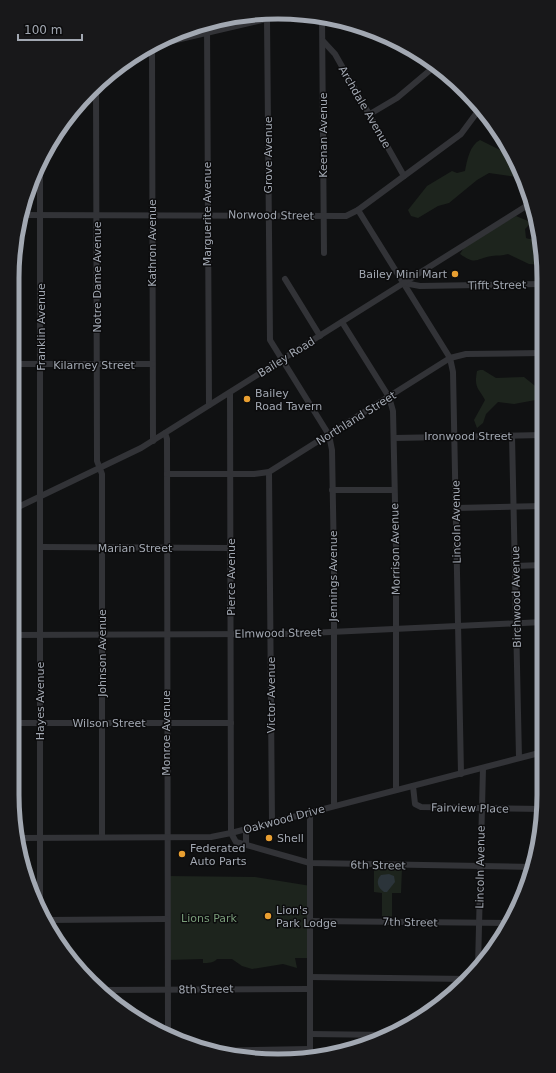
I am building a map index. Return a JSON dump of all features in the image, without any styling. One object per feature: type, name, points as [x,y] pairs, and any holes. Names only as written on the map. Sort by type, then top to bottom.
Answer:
[{"type":"street","points":[[177,40],[263,20]]},
{"type":"street","name":"Grove Avenue","points":[[267,20],[269,334],[271,344],[281,360]]},
{"type":"street","name":"Keenan Avenue","points":[[322,23],[324,252]]},
{"type":"street","name":"Marguerite Avenue","points":[[207,29],[209,405]]},
{"type":"street","name":"Archdale Avenue","points":[[323,41],[335,54],[404,176]]},
{"type":"street","name":"Kathron Avenue","points":[[150,53],[153,441]]},
{"type":"street","points":[[370,114],[397,98],[431,69]]},
{"type":"street","name":"Notre Dame Avenue","points":[[96,94],[97,461],[100,468]]},
{"type":"street","name":"Norwood Street","points":[[27,215],[346,216],[358,210],[461,134],[477,112]]},
{"type":"street","name":"Franklin Avenue","points":[[40,177],[41,496]]},
{"type":"street","name":"Bailey Road","points":[[19,507],[153,441],[526,206]]},
{"type":"street","name":"Lincoln Avenue","points":[[358,210],[450,358],[453,372],[461,774]]},
{"type":"street","points":[[284,279],[320,336]]},
{"type":"street","name":"Tifft Street","points":[[404,283],[420,286],[537,284]]},
{"type":"street","name":"Morrison Avenue","points":[[342,322],[389,397],[393,411],[396,630],[396,790]]},
{"type":"street","name":"Northland Street","points":[[166,474],[231,475],[269,472],[450,358],[466,354],[537,353]]},
{"type":"street","name":"Jennings Avenue","points":[[281,360],[329,435],[332,450],[334,806]]},
{"type":"street","name":"Kilarney Street","points":[[19,364],[152,364]]},
{"type":"street","name":"Pierce Avenue","points":[[230,393],[231,833]]},
{"type":"street","name":"Monroe Avenue","points":[[165,433],[167,635],[166,919],[168,1029]]},
{"type":"street","name":"Ironwood Street","points":[[394,438],[537,435]]},
{"type":"street","name":"Birchwood Avenue","points":[[512,436],[519,758]]},
{"type":"street","name":"Johnson Avenue","points":[[100,468],[102,474],[102,837]]},
{"type":"street","name":"Victor Avenue","points":[[269,472],[272,822]]},
{"type":"street","points":[[332,490],[394,490]]},
{"type":"street","name":"Hayes Avenue","points":[[40,896],[41,496]]},
{"type":"street","points":[[456,508],[537,506]]},
{"type":"street","name":"Marian Street","points":[[40,547],[231,548]]},
{"type":"street","points":[[515,566],[537,565]]},
{"type":"street","name":"Elmwood Street","points":[[19,635],[271,634],[396,630],[537,622]]},
{"type":"street","name":"Wilson Street","points":[[19,723],[231,723]]},
{"type":"street","name":"Oakwood Drive","points":[[23,838],[211,837],[537,754]]},
{"type":"street","name":"Lincoln Avenue","points":[[478,959],[483,768]]},
{"type":"street","name":"Fairview Place","points":[[413,786],[415,804],[420,807],[536,809]]},
{"type":"street","points":[[310,812],[310,1052]]},
{"type":"street","points":[[246,829],[246,845]]},
{"type":"street","name":"6th Street","points":[[231,833],[236,842],[310,863],[526,867]]},
{"type":"street","points":[[52,920],[166,919]]},
{"type":"street","name":"7th Street","points":[[311,921],[503,923]]},
{"type":"street","points":[[310,977],[460,979]]},
{"type":"street","name":"8th Street","points":[[107,990],[310,989]]},
{"type":"street","points":[[310,1034],[375,1035]]},
{"type":"street","points":[[235,1050],[310,1049]]},
{"type":"green space","points":[[480,140],[504,152],[516,177],[489,173],[477,180],[449,203],[438,206],[418,218],[411,216],[408,210],[427,186],[452,171],[457,173],[465,171],[471,149]]},
{"type":"green space","points":[[516,216],[528,221],[529,225],[525,229],[526,238],[534,238],[536,265],[529,264],[508,254],[470,260],[460,254],[465,246]]},
{"type":"green space","points":[[483,370],[496,378],[524,377],[537,387],[537,400],[514,404],[498,402],[486,414],[483,423],[477,428],[474,420],[485,400],[476,384],[477,371]]},
{"type":"green space","points":[[374,867],[402,868],[401,893],[392,893],[392,919],[382,919],[382,893],[374,892]]},
{"type":"green space","name":"Lions Park","points":[[167,876],[255,877],[311,886],[310,958],[295,958],[297,968],[283,964],[252,969],[242,966],[232,959],[217,959],[213,962],[205,963],[203,963],[203,959],[167,960]]},
{"type":"shaded area","points":[[389,874],[394,876],[395,882],[387,892],[384,892],[379,886],[378,880],[381,875]]},
{"type":"place","name":"Bailey Mini Mart","points":[[455,274]]},
{"type":"place","name":"Bailey Road Tavern","points":[[247,399]]},
{"type":"place","name":"Shell","points":[[269,838]]},
{"type":"place","name":"Federated Auto Parts","points":[[182,854]]},
{"type":"place","name":"Lion's Park Lodge","points":[[268,916]]}]
